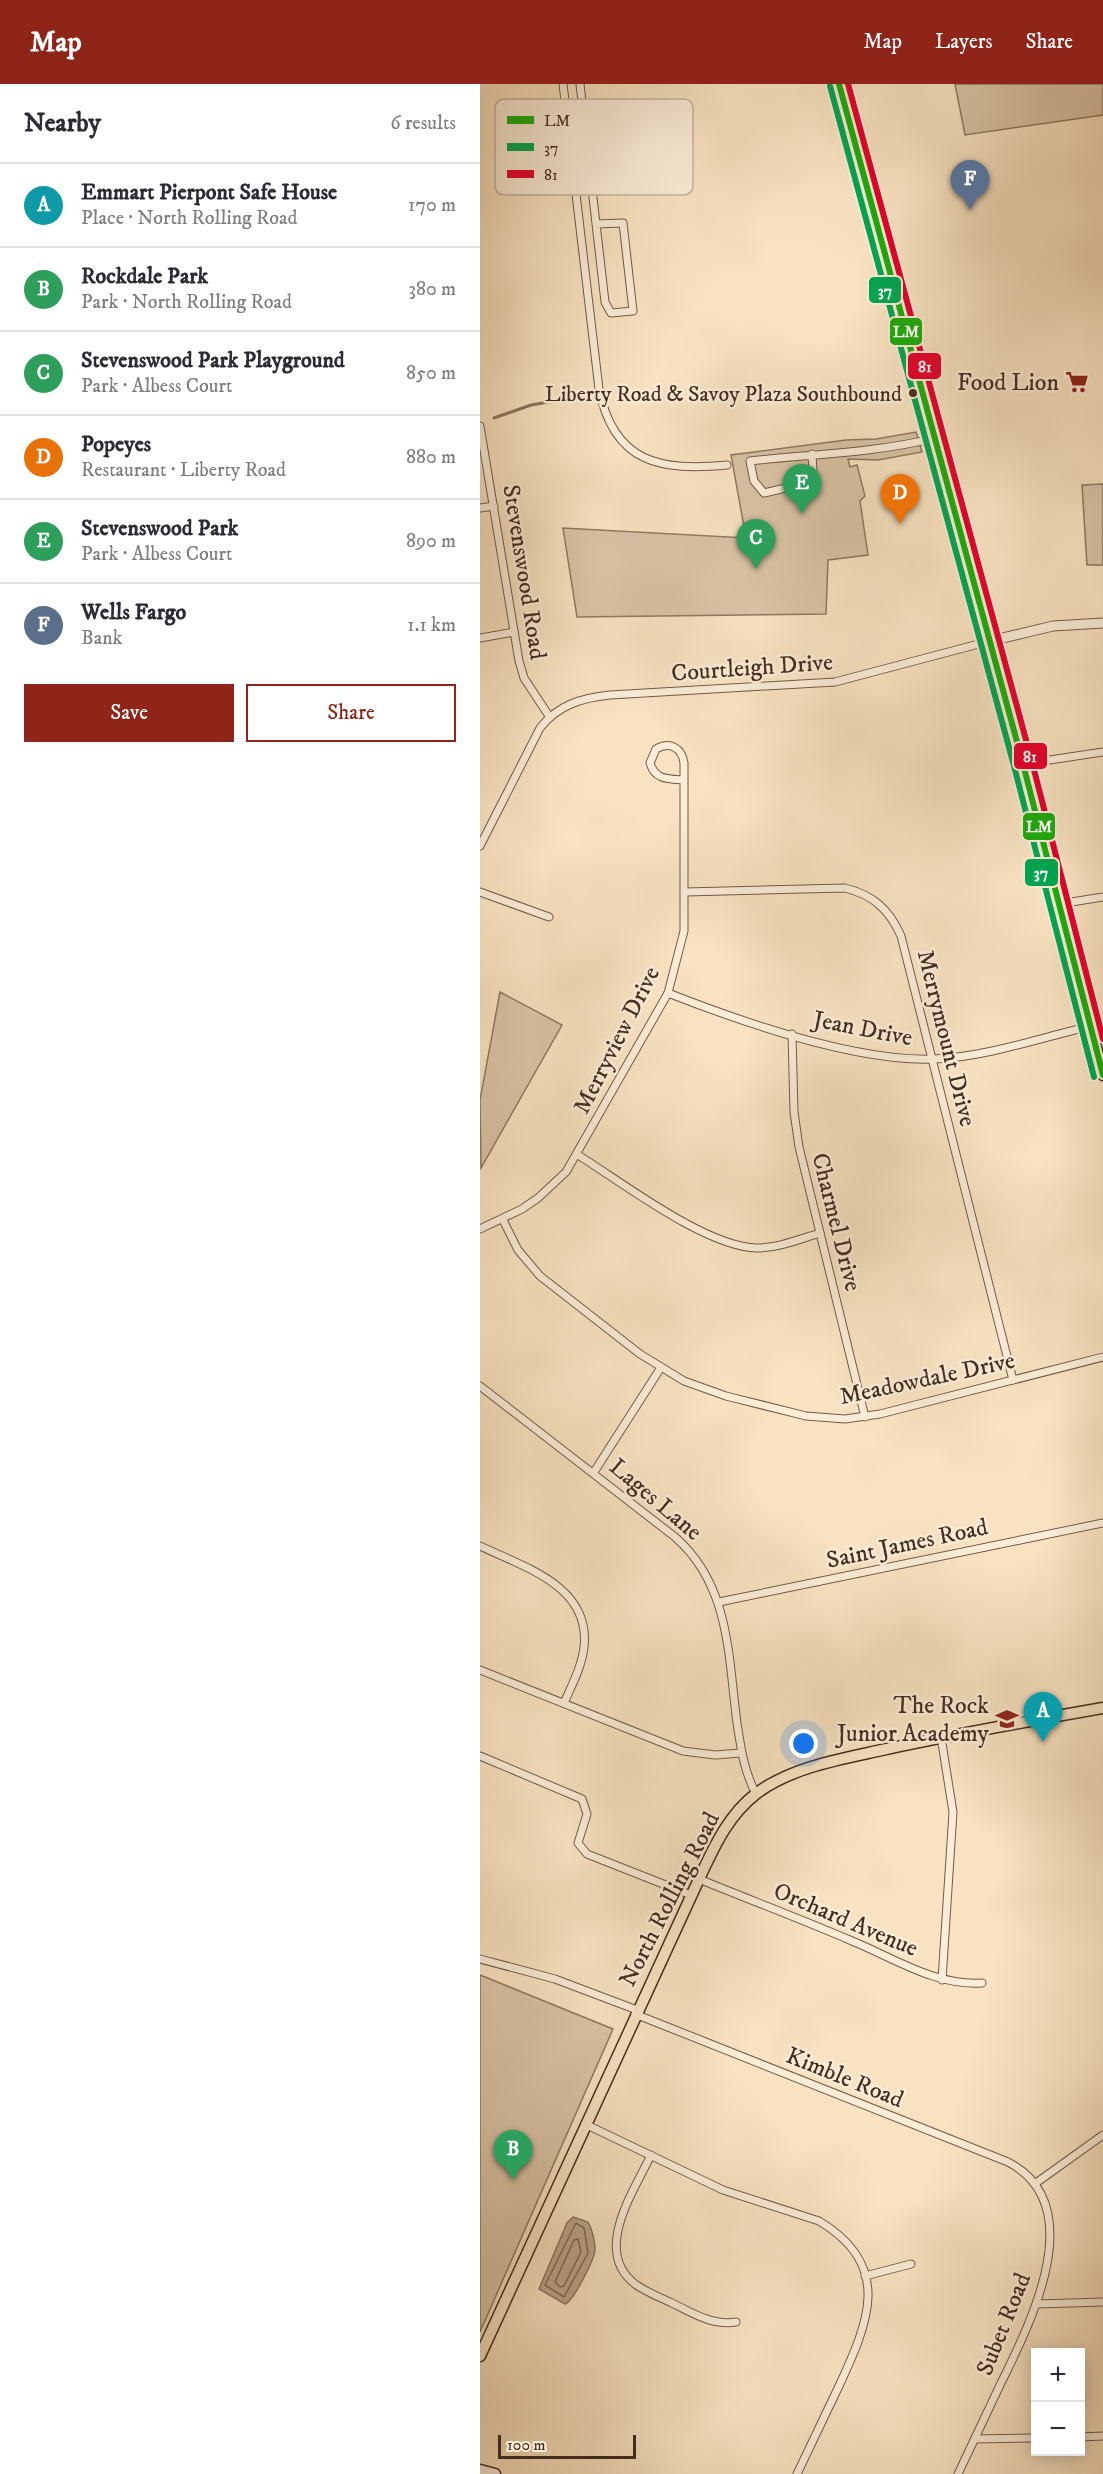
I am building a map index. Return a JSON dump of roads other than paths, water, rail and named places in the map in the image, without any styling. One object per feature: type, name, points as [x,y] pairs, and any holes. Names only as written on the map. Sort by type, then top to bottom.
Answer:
[{"type":"main road","points":[[839,84],[1023,764],[1103,1075]]},
{"type":"main road","name":"North Rolling Road","points":[[480,2356],[691,1895],[725,1827],[740,1808],[769,1785],[820,1765],[940,1737],[1103,1708]]},
{"type":"main road","points":[[480,2470],[495,2474]]},
{"type":"street","points":[[563,84],[565,99]]},
{"type":"street","points":[[580,84],[582,99]]},
{"type":"street","points":[[576,195],[599,389],[609,422],[625,443],[650,460],[678,468],[727,465]]},
{"type":"street","points":[[593,195],[596,224],[605,302],[611,313],[633,311],[623,223],[596,224]]},
{"type":"street","name":"Stevenswood Road","points":[[480,426],[514,632],[524,678],[549,716]]},
{"type":"street","points":[[812,454],[812,479],[807,483],[764,493],[754,481],[750,462],[812,454],[881,449],[936,438]]},
{"type":"street","points":[[480,508],[494,506]]},
{"type":"street","name":"Courtleigh Drive","points":[[549,716],[588,697],[835,682],[1053,626],[1103,623]]},
{"type":"street","points":[[480,638],[514,632]]},
{"type":"street","points":[[480,846],[529,746],[549,716]]},
{"type":"street","name":"Merryview Drive","points":[[480,1229],[503,1220],[538,1198],[555,1184],[578,1155],[668,993],[684,931],[686,892],[684,780],[681,753],[669,745],[656,749],[650,763],[656,775],[684,780]]},
{"type":"street","points":[[1023,764],[1103,752]]},
{"type":"street","name":"Merrymount Drive","points":[[686,892],[844,888],[870,897],[889,913],[900,936],[1013,1380]]},
{"type":"street","points":[[480,892],[549,918]]},
{"type":"street","points":[[1059,904],[1103,897]]},
{"type":"street","name":"Jean Drive","points":[[668,993],[719,1012],[792,1034],[872,1054],[932,1059],[977,1053],[1090,1026]]},
{"type":"street","name":"Charmel Drive","points":[[792,1034],[796,1128],[865,1417]]},
{"type":"street","points":[[578,1155],[724,1243],[760,1248],[820,1233]]},
{"type":"street","name":"Meadowdale Drive","points":[[503,1220],[518,1250],[540,1276],[660,1369],[707,1391],[806,1416],[845,1419],[865,1417],[1103,1357]]},
{"type":"street","points":[[594,1472],[660,1369]]},
{"type":"street","name":"Lages Lane","points":[[480,1386],[594,1472],[694,1555],[707,1574],[719,1602],[741,1753],[747,1776],[756,1794]]},
{"type":"street","name":"Saint James Road","points":[[719,1602],[1103,1523]]},
{"type":"street","points":[[480,1546],[550,1580],[572,1598],[578,1608],[583,1620],[585,1646],[564,1703]]},
{"type":"street","points":[[480,1670],[683,1751],[709,1755],[741,1753]]},
{"type":"street","points":[[940,1737],[953,1812],[942,1980]]},
{"type":"street","points":[[480,1756],[582,1799],[587,1814],[579,1843],[587,1854],[691,1895]]},
{"type":"street","name":"Orchard Avenue","points":[[699,1879],[827,1930],[942,1980],[964,1984],[982,1983]]},
{"type":"street","name":"Kimble Road","points":[[480,1959],[546,1976],[636,2012],[1008,2162],[1029,2175],[1036,2183]]},
{"type":"street","points":[[585,2124],[723,2190],[819,2221],[832,2228],[851,2248],[865,2276],[869,2308],[866,2324],[797,2474]]},
{"type":"street","points":[[1036,2183],[1103,2135]]},
{"type":"street","points":[[651,2155],[616,2233],[616,2255],[621,2267],[627,2277],[646,2291],[704,2318],[727,2324],[736,2322]]},
{"type":"street","name":"Subet Road","points":[[958,2474],[1037,2304],[1044,2278],[1049,2233],[1045,2202],[1036,2183]]},
{"type":"street","points":[[865,2276],[911,2264]]},
{"type":"street","points":[[1037,2304],[1103,2302]]},
{"type":"street","points":[[1085,2437],[1103,2436]]},
{"type":"street","points":[[975,2439],[1031,2438]]},
{"type":"water","points":[[573,2217],[588,2222],[595,2250],[583,2280],[569,2302],[565,2304],[539,2289],[567,2223]]},
{"type":"waterway","points":[[494,418],[531,405],[561,400]]},
{"type":"place","name":"Wells Fargo","points":[[970,210]]},
{"type":"place","name":"Food Lion","points":[[1077,382]]},
{"type":"place","name":"Liberty Road & Savoy Plaza Southbound","points":[[913,393]]},
{"type":"place","name":"Stevenswood Park","points":[[802,514]]},
{"type":"place","name":"Popeyes","points":[[900,524]]},
{"type":"place","name":"Stevenswood Park Playground","points":[[756,569]]},
{"type":"place","name":"The Rock Junior Academy","points":[[1007,1719]]},
{"type":"place","name":"Emmart Pierpont Safe House","points":[[1043,1742]]},
{"type":"place","name":"Rockdale Park","points":[[513,2180]]}]
